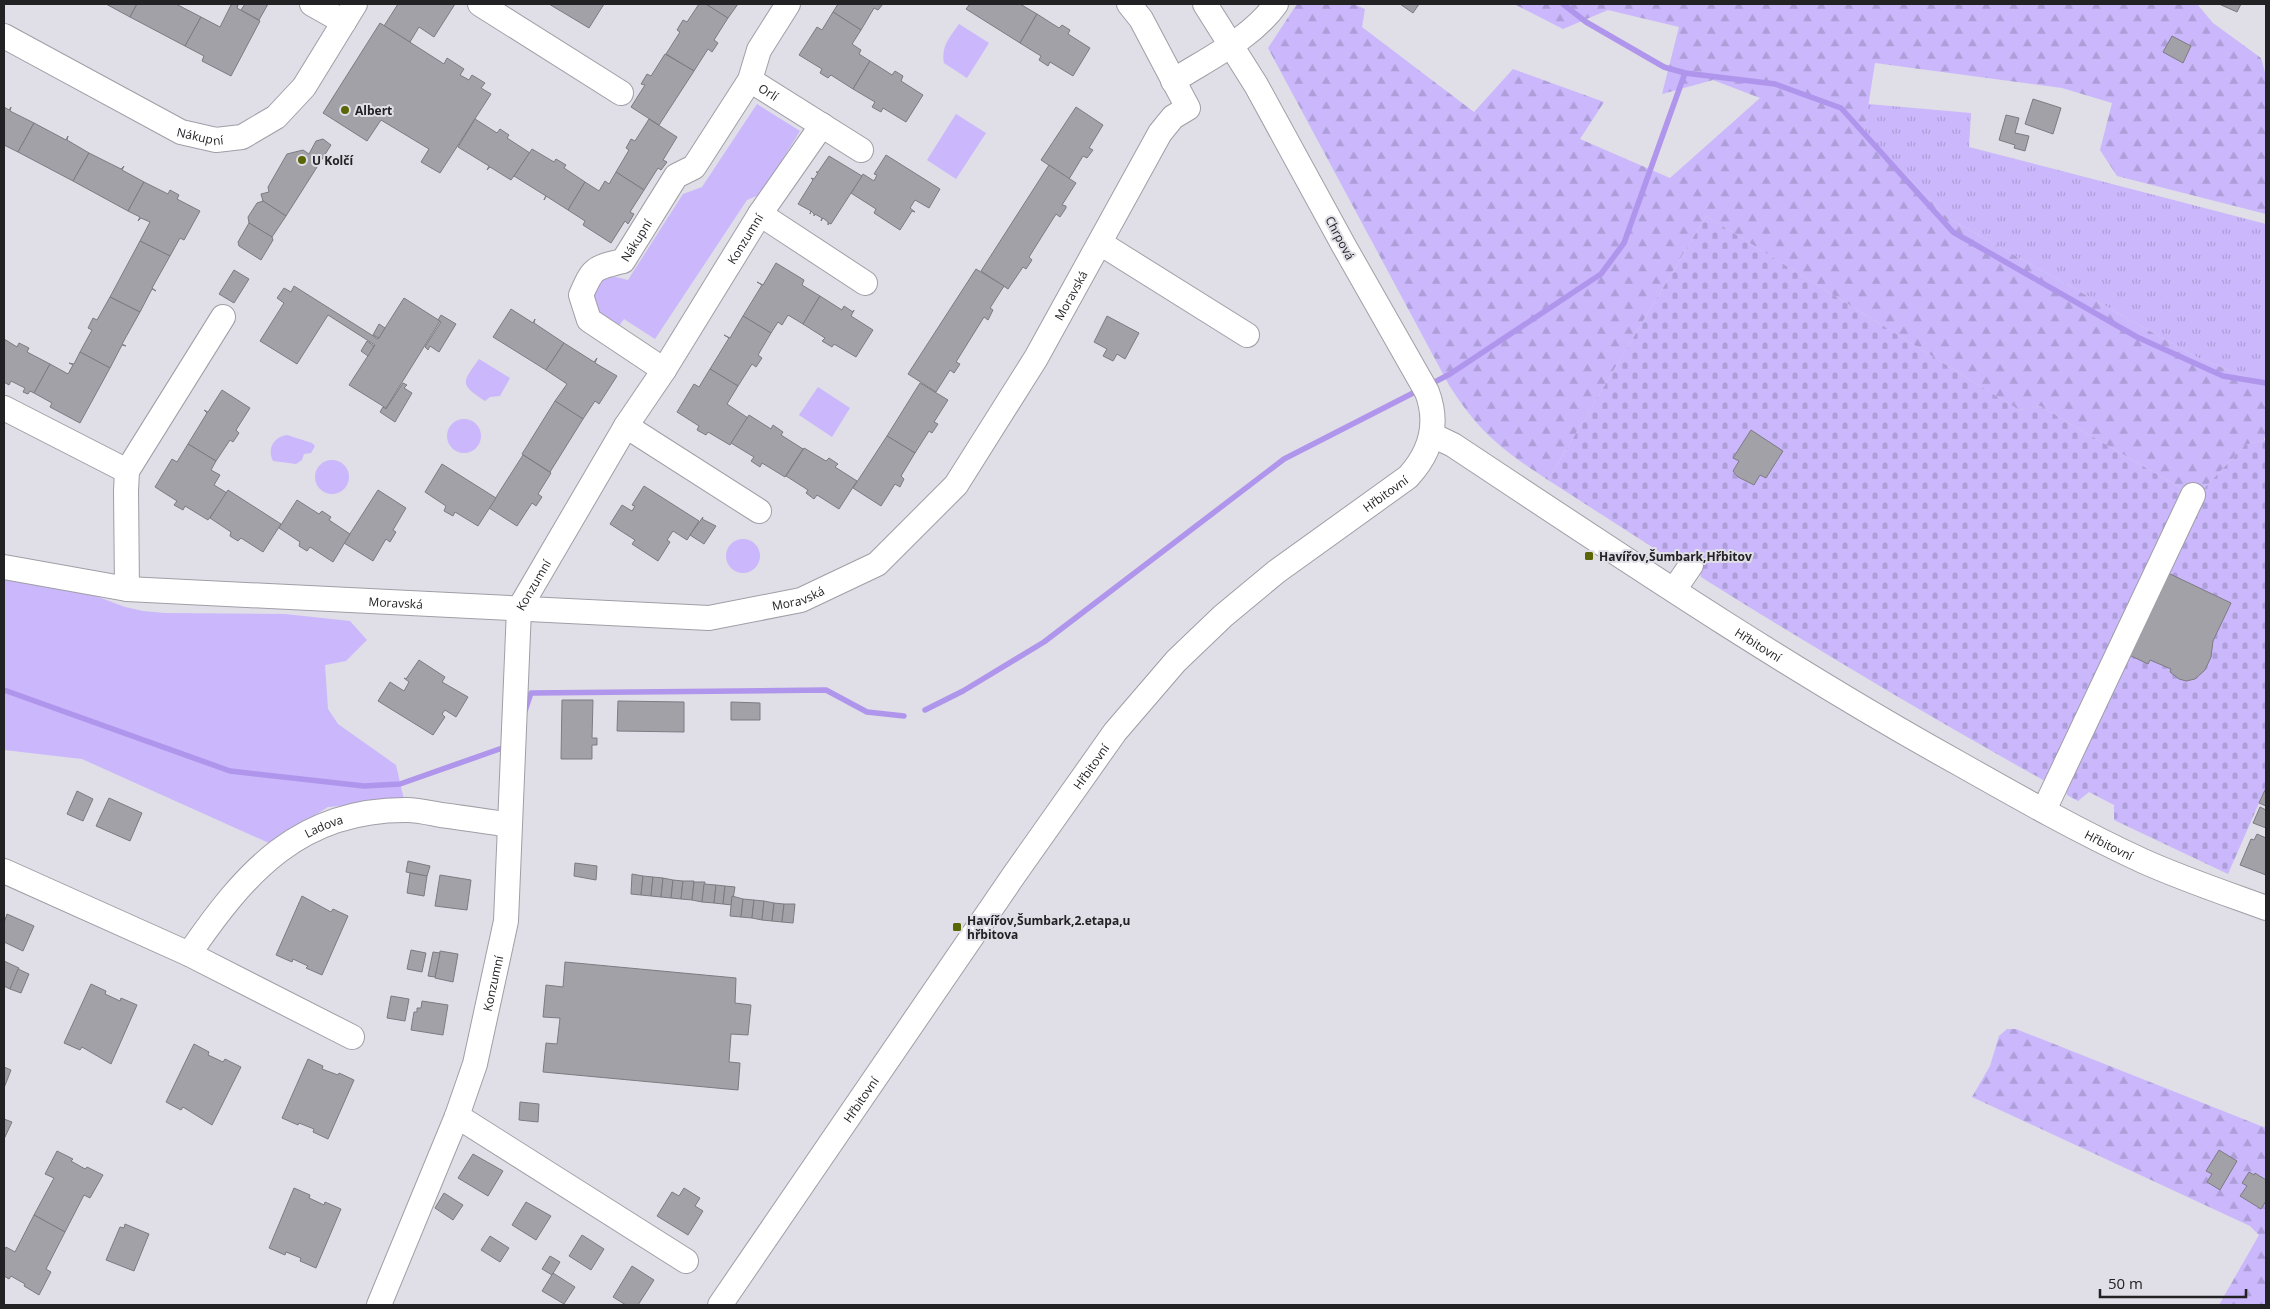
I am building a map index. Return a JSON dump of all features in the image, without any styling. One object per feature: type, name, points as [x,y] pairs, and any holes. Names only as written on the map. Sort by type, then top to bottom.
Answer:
[{"type":"street","points":[[312,4],[350,13]]},
{"type":"street","points":[[480,4],[621,93]]},
{"type":"street","name":"Orlí","points":[[788,4],[759,50],[750,80],[861,150]]},
{"type":"street","name":"Moravská","points":[[4,567],[127,589],[709,618],[801,600],[878,564],[956,485],[1036,358],[1160,133],[1173,117],[1188,108],[1141,19],[1129,4]]},
{"type":"street","name":"Chrpová","points":[[1205,4],[1232,44],[1427,392],[1434,417],[1432,435]]},
{"type":"street","points":[[1173,81],[1232,44],[1262,21],[1276,4]]},
{"type":"street","name":"Nákupní","points":[[4,36],[181,132],[216,140],[242,137],[276,117],[304,86],[350,13]]},
{"type":"street","name":"Nákupní","points":[[664,370],[589,320],[580,295],[592,272],[607,265],[623,261],[676,176],[694,167],[750,80]]},
{"type":"street","name":"Konzumní","points":[[379,1305],[456,1116],[475,1064],[506,921],[519,609],[626,426],[664,370],[760,214],[822,125]]},
{"type":"street","points":[[760,214],[865,283]]},
{"type":"street","points":[[1100,243],[1247,334]]},
{"type":"street","points":[[127,589],[127,472],[223,317]]},
{"type":"street","points":[[4,408],[127,472]]},
{"type":"street","points":[[626,426],[759,511]]},
{"type":"street","name":"Hřbitovní","points":[[725,1297],[1030,851],[1115,732],[1176,661],[1223,616],[1276,572],[1408,477],[1425,455],[1432,435],[1453,444],[1674,590],[1862,708],[2044,810],[2144,861],[2266,908]]},
{"type":"street","points":[[2044,810],[2193,495]]},
{"type":"street","points":[[1674,590],[1691,564]]},
{"type":"street","name":"Ladova","points":[[189,954],[215,916],[254,873],[309,830],[335,819],[371,812],[408,810],[509,825]]},
{"type":"street","points":[[4,871],[189,954],[352,1037]]},
{"type":"street","points":[[456,1116],[686,1261]]},
{"type":"green space","points":[[1297,4],[1353,4],[1365,9],[1362,27],[1474,112],[1513,69],[1604,102],[1580,139],[1670,178],[1760,98],[1713,80],[1662,94],[1679,27],[1608,10],[1563,29],[1514,4],[2197,4],[2213,23],[2261,58],[2266,76],[2266,214],[2117,176],[2100,150],[2112,103],[2062,88],[1875,63],[1864,132],[1948,218],[2198,358],[2266,385],[2266,432],[2264,440],[2245,445],[2196,497],[2040,406],[2019,410],[1706,216],[1548,480],[1504,449],[1481,428],[1449,385],[1268,48]]},
{"type":"green space","points":[[959,24],[989,43],[967,78],[944,63],[943,57],[945,47]]},
{"type":"green space","points":[[757,104],[800,131],[761,194],[747,200],[655,339],[624,319],[619,326],[596,310],[590,298],[595,284],[607,275],[628,280],[683,194],[702,187]]},
{"type":"green space","points":[[1868,104],[1971,113],[1969,147],[2266,224],[2266,385],[2198,358],[1948,218],[1864,132]]},
{"type":"green space","points":[[956,114],[986,133],[956,179],[927,160]]},
{"type":"green space","points":[[1706,216],[2019,410],[2040,406],[2196,497],[2245,445],[2266,441],[2266,787],[2228,874],[2114,820],[2114,805],[2089,792],[2078,801],[2067,795],[2064,783],[2053,778],[2043,780],[1914,706],[1701,577],[1699,569],[1686,561],[1677,563],[1548,480]]},
{"type":"green space","points":[[479,359],[510,378],[500,396],[490,397],[485,401],[467,387],[466,383],[469,373]]},
{"type":"green space","points":[[818,387],[850,408],[832,437],[799,415]]},
{"type":"green space","points":[[464,419],[471,420],[476,424],[480,429],[480,443],[476,448],[471,452],[464,453],[457,452],[452,448],[448,443],[447,436],[448,429],[452,424],[457,420]]},
{"type":"green space","points":[[287,435],[312,443],[315,446],[311,453],[304,454],[302,460],[296,464],[273,461],[271,456],[271,448],[275,441]]},
{"type":"green space","points":[[332,460],[344,465],[349,477],[344,489],[332,494],[320,489],[315,477],[320,465]]},
{"type":"green space","points":[[743,539],[750,540],[755,544],[759,549],[759,563],[755,568],[750,572],[743,573],[736,572],[731,568],[727,563],[726,556],[727,549],[731,544],[736,540]]},
{"type":"green space","points":[[4,578],[93,595],[125,607],[143,611],[165,613],[285,614],[350,621],[367,640],[346,661],[325,665],[328,709],[338,724],[396,765],[404,800],[328,807],[269,843],[82,759],[4,750]]},
{"type":"green space","points":[[2007,1029],[2016,1029],[2266,1128],[2266,1305],[2219,1305],[2259,1235],[2250,1226],[1972,1097],[1990,1066],[1999,1036]]},
{"type":"building","points":[[106,4],[137,4],[130,17]]},
{"type":"building","points":[[137,4],[176,4],[201,17],[185,46],[130,17]]},
{"type":"building","points":[[245,4],[268,4],[259,20],[241,10]]},
{"type":"building","points":[[398,4],[455,4],[434,37],[419,27],[410,42],[384,26]]},
{"type":"building","points":[[549,4],[604,4],[589,28]]},
{"type":"building","points":[[699,4],[706,4],[728,18],[714,40],[718,43],[712,52],[708,49],[694,71],[666,54],[680,32],[677,30],[683,20],[687,22]]},
{"type":"building","points":[[706,4],[738,4],[728,18]]},
{"type":"building","points":[[838,4],[883,4],[878,10],[874,8],[861,30],[833,12]]},
{"type":"building","points":[[970,4],[1020,4],[1037,14],[1020,43],[966,9]]},
{"type":"building","points":[[1400,4],[1419,4],[1413,13]]},
{"type":"building","points":[[2219,4],[2241,4],[2237,12]]},
{"type":"building","points":[[231,5],[238,5],[237,8],[260,21],[231,76],[202,61],[204,56],[185,46],[201,17],[220,27]]},
{"type":"building","points":[[833,12],[861,30],[852,44],[861,50],[859,54],[870,61],[853,89],[831,75],[828,78],[820,73],[822,69],[799,55],[817,27],[822,30]]},
{"type":"building","points":[[1037,14],[1059,28],[1062,25],[1070,30],[1068,34],[1090,48],[1073,76],[1050,62],[1048,66],[1039,60],[1041,56],[1020,43]]},
{"type":"building","points":[[380,23],[444,64],[447,58],[464,69],[460,75],[469,80],[472,75],[485,83],[481,88],[491,94],[440,173],[421,162],[429,149],[381,120],[367,141],[323,113]]},
{"type":"building","points":[[2172,36],[2191,46],[2183,63],[2163,52]]},
{"type":"building","points":[[665,54],[694,71],[659,125],[631,107],[645,85],[641,84],[647,74],[651,76]]},
{"type":"building","points":[[870,61],[892,75],[895,71],[903,76],[901,81],[923,95],[906,122],[883,108],[881,112],[872,107],[875,102],[853,89]]},
{"type":"building","points":[[2033,99],[2061,108],[2053,134],[2025,124]]},
{"type":"building","points":[[4,107],[9,110],[11,107],[10,111],[34,123],[18,152],[4,145]]},
{"type":"building","points":[[1076,107],[1103,125],[1089,148],[1093,150],[1087,158],[1083,156],[1069,179],[1041,160]]},
{"type":"building","points":[[2006,115],[2019,118],[2015,133],[2029,136],[2025,151],[2014,148],[2015,145],[1999,140]]},
{"type":"building","points":[[475,119],[497,133],[500,129],[509,135],[507,138],[530,153],[511,180],[490,167],[487,170],[489,166],[458,147]]},
{"type":"building","points":[[649,119],[677,137],[663,160],[667,162],[661,170],[658,168],[644,190],[616,172],[629,150],[626,148],[631,139],[635,141]]},
{"type":"building","points":[[34,123],[66,140],[68,136],[67,140],[89,153],[73,181],[18,152]]},
{"type":"building","points":[[323,139],[331,145],[286,216],[263,201],[261,194],[269,192],[268,187],[287,154],[303,150],[309,154],[316,141]]},
{"type":"building","points":[[532,149],[554,162],[556,159],[566,165],[564,168],[585,182],[568,210],[514,176]]},
{"type":"building","points":[[89,153],[121,169],[124,166],[122,170],[144,182],[128,211],[73,181]]},
{"type":"building","points":[[886,155],[940,189],[929,208],[915,200],[910,208],[915,212],[912,211],[900,230],[874,213],[876,209],[851,193],[863,174],[874,181],[877,175],[874,174]]},
{"type":"building","points":[[829,156],[862,176],[831,224],[829,223],[828,225],[828,222],[823,218],[821,221],[822,218],[815,214],[814,216],[811,211],[798,204],[813,180],[811,178],[814,179],[818,173],[816,172],[818,172]]},
{"type":"building","points":[[1049,165],[1076,183],[1062,205],[1066,206],[1066,208],[1060,217],[1056,214],[1029,257],[1032,260],[1026,269],[1023,267],[1008,289],[981,271]]},
{"type":"building","points":[[616,172],[644,190],[630,212],[634,214],[628,224],[625,221],[611,243],[583,225],[585,221],[568,210],[585,182],[599,191],[605,181],[609,184]]},
{"type":"building","points":[[144,182],[168,194],[170,190],[179,195],[177,199],[200,211],[184,240],[180,238],[170,256],[140,241],[150,222],[141,218],[138,221],[140,217],[128,211]]},
{"type":"building","points":[[263,201],[286,216],[272,237],[249,223],[248,217],[257,203]]},
{"type":"building","points":[[249,223],[272,237],[273,240],[261,260],[239,246],[238,242]]},
{"type":"building","points":[[140,241],[170,256],[152,288],[156,291],[152,289],[140,312],[110,297]]},
{"type":"building","points":[[776,263],[804,280],[802,285],[820,296],[803,324],[788,315],[782,325],[778,322],[771,333],[743,316],[762,285],[757,282],[763,285]]},
{"type":"building","points":[[976,269],[1004,286],[990,308],[993,310],[988,320],[984,317],[956,362],[960,364],[954,373],[950,370],[936,392],[908,374]]},
{"type":"building","points":[[234,270],[249,279],[234,303],[219,294]]},
{"type":"building","points":[[294,286],[378,339],[404,298],[440,321],[386,408],[349,385],[375,345],[328,315],[297,364],[260,341],[284,303],[277,298],[284,288],[291,292]]},
{"type":"building","points":[[820,296],[842,310],[844,306],[853,312],[851,316],[873,330],[856,357],[834,344],[832,347],[822,341],[825,338],[803,324]]},
{"type":"building","points":[[110,297],[140,312],[122,344],[126,346],[122,345],[110,368],[80,352],[92,330],[88,328],[93,318],[97,320]]},
{"type":"building","points":[[511,309],[533,323],[535,319],[534,323],[564,343],[546,370],[493,337]]},
{"type":"building","points":[[441,315],[456,324],[439,352],[430,346],[428,350],[425,347],[441,322],[438,320]]},
{"type":"building","points":[[743,316],[771,333],[758,355],[762,358],[756,367],[752,364],[738,386],[710,369],[729,338],[724,335],[730,338]]},
{"type":"building","points":[[1107,316],[1139,333],[1125,359],[1117,354],[1113,361],[1103,356],[1107,349],[1094,342]]},
{"type":"building","points":[[379,324],[385,328],[379,338],[373,335]]},
{"type":"building","points":[[4,339],[17,347],[19,343],[29,348],[27,352],[50,364],[34,393],[30,391],[28,394],[23,392],[25,388],[11,381],[9,385],[4,382]]},
{"type":"building","points":[[367,341],[374,346],[368,356],[361,351]]},
{"type":"building","points":[[564,343],[594,362],[597,358],[595,363],[617,376],[599,404],[595,401],[583,419],[555,401],[567,384],[546,370]]},
{"type":"building","points":[[80,352],[110,368],[80,423],[50,407],[52,403],[34,393],[50,364],[68,374],[73,365],[69,363],[74,364]]},
{"type":"building","points":[[710,369],[738,386],[727,404],[748,418],[730,445],[708,432],[706,435],[697,430],[699,426],[677,412],[694,384],[699,387]]},
{"type":"building","points":[[403,383],[407,385],[404,388],[412,393],[395,422],[380,412],[383,407],[386,409]]},
{"type":"building","points":[[920,383],[948,400],[934,422],[938,424],[932,433],[929,431],[915,453],[887,436]]},
{"type":"building","points":[[222,390],[250,408],[236,430],[239,433],[233,442],[230,440],[216,461],[188,444],[207,413],[204,410],[208,412]]},
{"type":"building","points":[[555,401],[583,419],[550,472],[522,454]]},
{"type":"building","points":[[749,415],[771,429],[773,425],[783,432],[781,435],[803,449],[785,477],[762,463],[760,467],[751,461],[754,457],[731,443]]},
{"type":"building","points":[[1751,430],[1783,451],[1766,478],[1760,475],[1754,485],[1738,477],[1733,471],[1739,461],[1733,458]]},
{"type":"building","points":[[887,436],[915,453],[901,476],[904,479],[900,487],[895,484],[881,506],[853,488]]},
{"type":"building","points":[[188,444],[216,461],[211,470],[220,475],[214,485],[227,493],[208,520],[185,506],[183,510],[174,505],[177,501],[155,487],[172,459],[177,462]]},
{"type":"building","points":[[804,448],[826,461],[829,458],[838,464],[835,467],[857,481],[839,509],[817,495],[814,499],[806,493],[808,490],[786,476]]},
{"type":"building","points":[[523,455],[551,473],[538,494],[542,497],[536,506],[532,503],[517,526],[489,508]]},
{"type":"building","points":[[442,464],[496,498],[478,526],[455,512],[453,516],[444,511],[446,506],[425,492]]},
{"type":"building","points":[[644,486],[699,521],[687,540],[673,531],[667,540],[670,542],[658,561],[632,544],[635,540],[610,524],[622,505],[632,511],[635,506],[632,505]]},
{"type":"building","points":[[228,490],[281,524],[263,552],[241,538],[238,541],[230,536],[231,532],[210,518]]},
{"type":"building","points":[[378,490],[406,508],[393,530],[396,532],[390,542],[386,539],[373,561],[344,543]]},
{"type":"building","points":[[297,500],[319,514],[322,511],[331,517],[329,520],[350,534],[333,562],[310,547],[307,551],[299,546],[300,542],[279,528]]},
{"type":"building","points":[[703,517],[702,519],[716,526],[704,544],[690,535]]},
{"type":"building","points":[[2168,573],[2231,603],[2213,641],[2211,657],[2205,670],[2195,679],[2186,681],[2179,679],[2170,672],[2171,669],[2150,660],[2148,664],[2125,653]]},
{"type":"building","points":[[419,660],[445,677],[442,682],[468,697],[456,717],[445,710],[442,714],[445,717],[433,735],[378,701],[390,682],[404,691],[409,682],[404,678],[406,679]]},
{"type":"building","points":[[562,700],[593,700],[592,738],[597,738],[597,745],[592,745],[592,759],[561,759]]},
{"type":"building","points":[[618,701],[684,702],[684,732],[617,731]]},
{"type":"building","points":[[731,702],[760,703],[760,720],[731,720]]},
{"type":"building","points":[[77,791],[93,799],[83,821],[67,814]]},
{"type":"building","points":[[2266,791],[2266,806],[2259,803]]},
{"type":"building","points":[[109,798],[142,813],[130,841],[96,826]]},
{"type":"building","points":[[2260,807],[2266,810],[2266,828],[2253,823]]},
{"type":"building","points":[[2257,834],[2266,838],[2266,875],[2240,865],[2251,839],[2254,840]]},
{"type":"building","points":[[408,861],[430,866],[427,876],[406,872]]},
{"type":"building","points":[[575,863],[597,866],[596,880],[574,876]]},
{"type":"building","points":[[410,873],[427,876],[424,896],[407,893]]},
{"type":"building","points":[[632,874],[643,876],[641,895],[631,894]]},
{"type":"building","points":[[440,875],[471,880],[467,910],[435,906]]},
{"type":"building","points":[[643,876],[653,877],[651,896],[641,895]]},
{"type":"building","points":[[653,877],[663,878],[661,897],[651,896]]},
{"type":"building","points":[[663,878],[673,880],[671,898],[661,897]]},
{"type":"building","points":[[673,880],[683,881],[681,899],[671,898]]},
{"type":"building","points":[[683,881],[694,881],[692,900],[681,899]]},
{"type":"building","points":[[694,882],[705,882],[702,902],[692,900]]},
{"type":"building","points":[[704,884],[716,885],[714,903],[702,902]]},
{"type":"building","points":[[716,885],[725,886],[723,904],[714,903]]},
{"type":"building","points":[[725,886],[735,887],[732,905],[723,904]]},
{"type":"building","points":[[302,896],[331,912],[333,909],[348,916],[322,975],[306,968],[308,966],[293,959],[292,962],[276,955]]},
{"type":"building","points":[[732,896],[743,899],[741,917],[730,916]]},
{"type":"building","points":[[743,899],[754,900],[752,918],[741,917]]},
{"type":"building","points":[[754,900],[764,901],[762,920],[752,918]]},
{"type":"building","points":[[764,901],[774,903],[772,921],[762,920]]},
{"type":"building","points":[[774,903],[784,904],[782,922],[772,921]]},
{"type":"building","points":[[784,904],[795,904],[793,923],[782,922]]},
{"type":"building","points":[[7,914],[34,926],[23,951],[4,942],[4,923]]},
{"type":"building","points":[[411,950],[426,953],[422,972],[407,969]]},
{"type":"building","points":[[440,951],[458,954],[453,982],[435,978]]},
{"type":"building","points":[[433,952],[440,953],[435,977],[428,976]]},
{"type":"building","points":[[4,961],[19,968],[10,989],[4,986]]},
{"type":"building","points":[[565,962],[736,978],[735,1003],[751,1005],[748,1035],[731,1034],[729,1062],[740,1063],[738,1090],[543,1072],[546,1043],[557,1044],[560,1018],[543,1017],[546,985],[563,987]]},
{"type":"building","points":[[18,969],[29,974],[21,993],[10,989]]},
{"type":"building","points":[[91,984],[106,991],[105,994],[120,1001],[121,998],[137,1005],[111,1064],[82,1047],[80,1050],[64,1043]]},
{"type":"building","points":[[391,996],[409,999],[405,1021],[387,1018]]},
{"type":"building","points":[[422,1001],[448,1005],[443,1035],[411,1030],[414,1012],[417,1012],[417,1008],[421,1008]]},
{"type":"building","points":[[194,1044],[209,1052],[208,1055],[223,1062],[225,1059],[241,1067],[212,1125],[183,1107],[181,1110],[166,1102]]},
{"type":"building","points":[[308,1059],[323,1066],[322,1069],[338,1075],[339,1073],[354,1080],[328,1139],[313,1132],[314,1129],[282,1118]]},
{"type":"building","points":[[4,1067],[11,1070],[4,1088]]},
{"type":"building","points":[[520,1102],[539,1104],[538,1122],[519,1120]]},
{"type":"building","points":[[4,1119],[12,1122],[4,1139]]},
{"type":"building","points":[[2219,1150],[2237,1161],[2220,1190],[2207,1182],[2212,1174],[2206,1171]]},
{"type":"building","points":[[57,1151],[73,1159],[71,1161],[85,1169],[87,1167],[103,1175],[90,1198],[84,1195],[65,1232],[34,1215],[54,1178],[45,1174]]},
{"type":"building","points":[[473,1154],[503,1171],[488,1196],[458,1178]]},
{"type":"building","points":[[2249,1172],[2254,1175],[2255,1173],[2266,1180],[2266,1201],[2261,1209],[2240,1196],[2247,1186],[2242,1183]]},
{"type":"building","points":[[294,1188],[310,1195],[309,1198],[324,1205],[325,1202],[341,1209],[316,1268],[300,1261],[301,1258],[286,1252],[285,1255],[269,1248]]},
{"type":"building","points":[[684,1188],[700,1198],[695,1206],[703,1211],[688,1235],[657,1216],[672,1192],[679,1196]]},
{"type":"building","points":[[444,1193],[463,1205],[453,1220],[435,1208]]},
{"type":"building","points":[[526,1202],[551,1216],[536,1240],[512,1225]]},
{"type":"building","points":[[34,1215],[65,1232],[46,1269],[51,1272],[39,1295],[11,1276],[9,1279],[4,1276],[4,1251],[6,1247],[15,1252]]},
{"type":"building","points":[[125,1224],[149,1234],[134,1271],[106,1260],[120,1227],[124,1228]]},
{"type":"building","points":[[582,1235],[604,1249],[591,1270],[569,1256]]},
{"type":"building","points":[[490,1236],[509,1248],[500,1262],[481,1250]]},
{"type":"building","points":[[550,1256],[560,1262],[552,1275],[542,1269]]},
{"type":"building","points":[[632,1266],[654,1280],[638,1305],[626,1305],[613,1297]]},
{"type":"building","points":[[553,1273],[575,1287],[564,1304],[542,1291]]},
{"type":"waterway","points":[[1563,4],[1586,22],[1664,67],[1685,73],[1775,84],[1841,108],[1953,232],[2137,337],[2223,376],[2266,383]]},
{"type":"waterway","points":[[1429,385],[1450,374],[1601,274],[1624,243],[1685,73]]},
{"type":"waterway","points":[[925,710],[963,691],[1044,642],[1284,459],[1419,390]]},
{"type":"waterway","points":[[4,690],[230,771],[364,786],[400,784],[508,746]]},
{"type":"waterway","points":[[525,711],[531,693],[826,690],[867,712],[904,716]]},
{"type":"place","name":"Albert","points":[[345,110]]},
{"type":"place","name":"U Kolčí","points":[[302,160]]},
{"type":"place","name":"Havířov,Šumbark,Hřbitov","points":[[1589,556]]},
{"type":"place","name":"Havířov,Šumbark,2.etapa,u hřbitova","points":[[957,927]]}]
